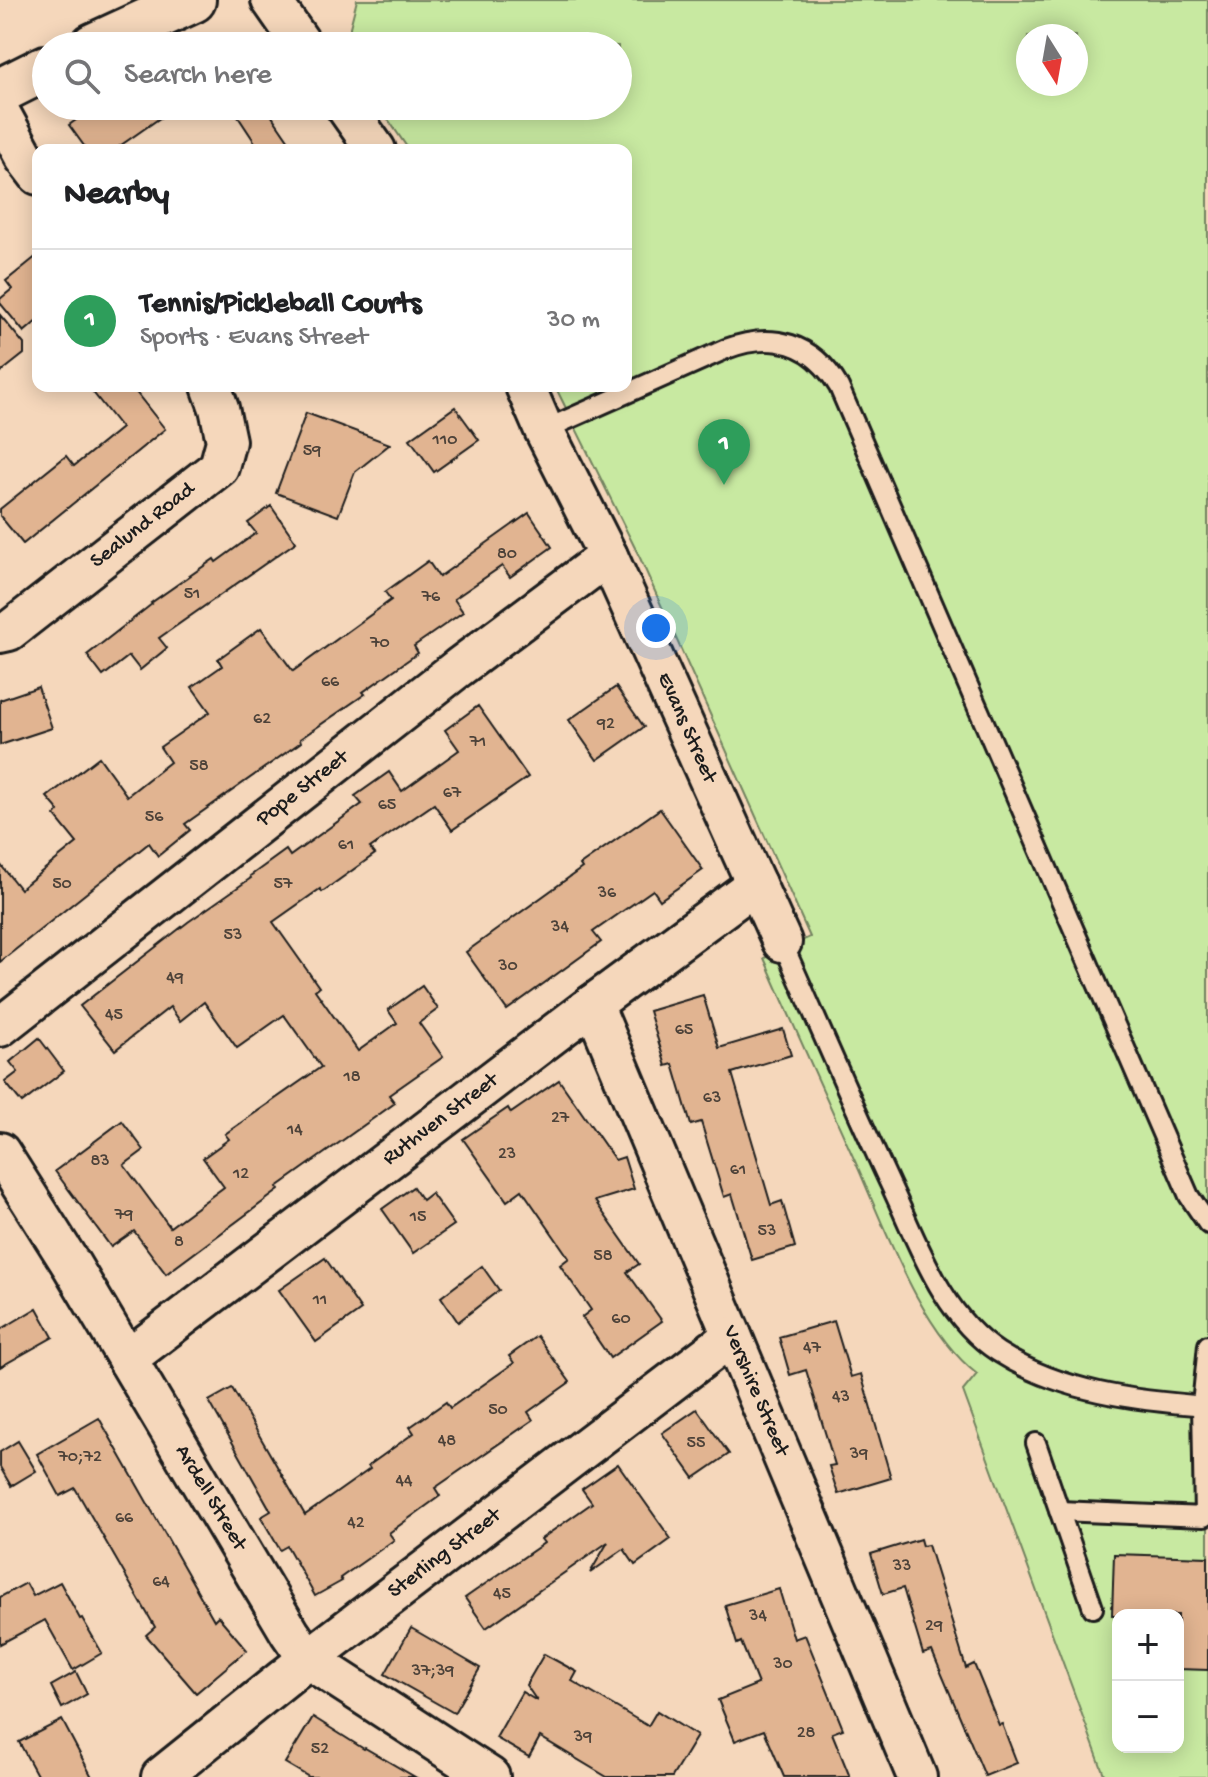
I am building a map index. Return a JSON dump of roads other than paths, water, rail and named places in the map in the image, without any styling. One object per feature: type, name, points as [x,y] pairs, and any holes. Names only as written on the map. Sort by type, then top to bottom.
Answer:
[{"type":"main road","points":[[123,32],[193,0]]},
{"type":"main road","points":[[0,91],[32,75]]},
{"type":"street","points":[[271,0],[293,32]]},
{"type":"street","points":[[0,112],[32,167]]},
{"type":"street","points":[[355,120],[372,144]]},
{"type":"street","name":"Sealund Road","points":[[0,633],[9,631],[219,467],[226,441],[213,392]]},
{"type":"street","name":"Evans Street","points":[[528,392],[608,556],[782,942]]},
{"type":"street","name":"Pope Street","points":[[0,1027],[458,668],[608,556]]},
{"type":"street","name":"Ruthven Street","points":[[127,1359],[593,1004],[756,884]]},
{"type":"street","name":"Vershire Street","points":[[593,1004],[917,1777]]},
{"type":"street","name":"Ardell Street","points":[[0,1152],[308,1659],[490,1777]]},
{"type":"street","name":"Sterling Street","points":[[161,1777],[308,1659],[732,1336]]},
{"type":"lane","points":[[632,391],[726,349],[750,342],[775,340],[787,343],[824,365],[839,387],[1189,1196],[1208,1224]]},
{"type":"lane","points":[[544,430],[629,392]]},
{"type":"lane","points":[[782,942],[859,1118],[933,1274],[971,1328],[998,1352],[1059,1380],[1108,1394],[1205,1406]]},
{"type":"lane","points":[[1059,1511],[1204,1517],[1208,1345]]},
{"type":"lane","points":[[1036,1443],[1093,1608]]},
{"type":"place","name":"Tennis/Pickleball Courts","points":[[724,485]]}]
